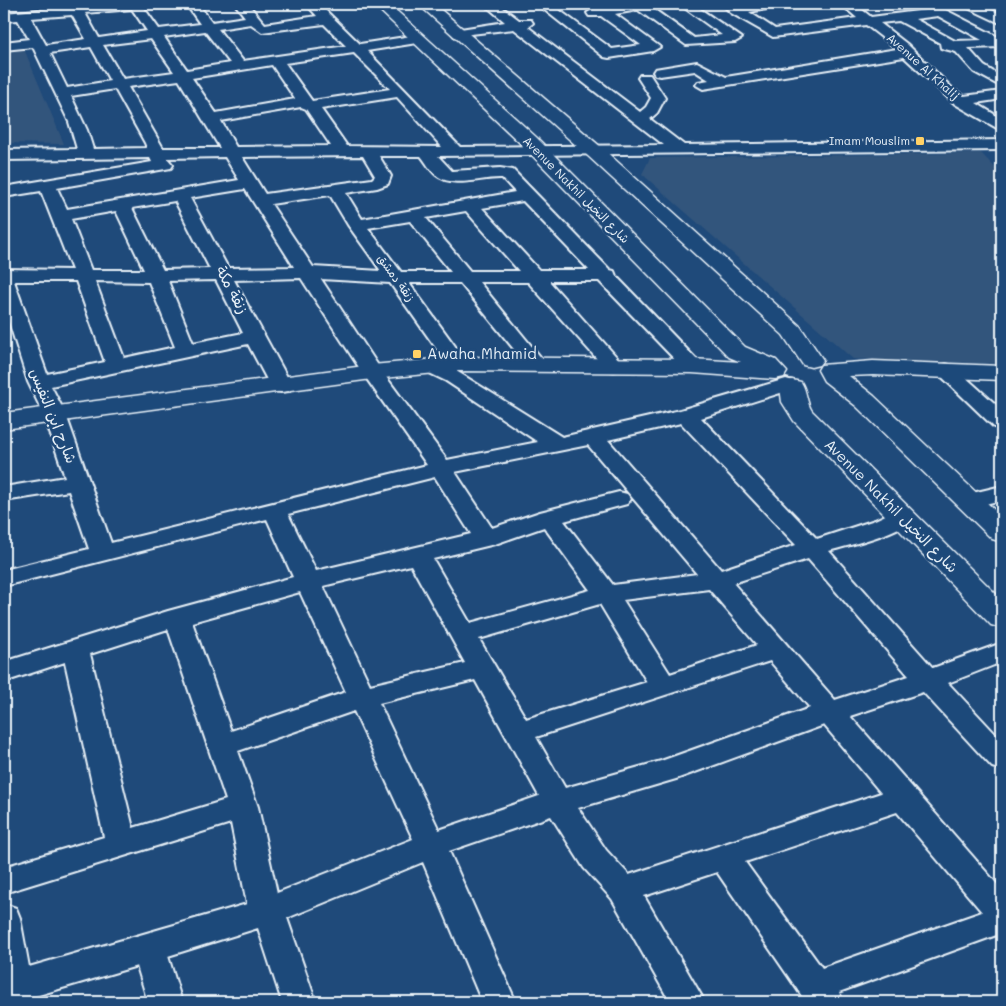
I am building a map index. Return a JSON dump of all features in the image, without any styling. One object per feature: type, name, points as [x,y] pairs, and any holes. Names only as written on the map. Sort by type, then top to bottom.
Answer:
[{"type":"street","points":[[4,17],[138,4],[155,34],[212,118],[236,163],[262,200],[372,372],[441,468],[486,538]]},
{"type":"street","points":[[192,4],[239,66]]},
{"type":"street","points":[[241,4],[258,24],[307,104],[342,152]]},
{"type":"street","points":[[312,4],[401,92],[457,152]]},
{"type":"street","name":"Avenue Nakhil شارع النخيل","points":[[380,4],[540,152],[737,352],[741,362]]},
{"type":"street","points":[[425,4],[595,152],[792,331],[825,369],[865,401],[1002,533]]},
{"type":"street","points":[[490,4],[679,149]]},
{"type":"street","points":[[543,4],[610,54]]},
{"type":"street","points":[[458,33],[561,18],[598,8],[643,4],[691,42]]},
{"type":"street","points":[[685,4],[744,37]]},
{"type":"street","points":[[732,7],[774,4]]},
{"type":"street","name":"Avenue Al Khalij","points":[[847,4],[870,22],[914,48],[960,101],[1002,126]]},
{"type":"street","points":[[924,4],[1000,43]]},
{"type":"street","points":[[971,4],[1002,20]]},
{"type":"street","points":[[732,7],[773,33]]},
{"type":"street","points":[[598,8],[653,47]]},
{"type":"street","points":[[76,10],[153,143],[159,159]]},
{"type":"street","points":[[566,63],[671,44],[870,22],[939,12]]},
{"type":"street","points":[[22,16],[39,46],[82,136],[86,154]]},
{"type":"street","points":[[903,18],[961,49],[979,69],[1002,82]]},
{"type":"street","points":[[4,46],[39,46],[94,42],[208,26],[328,19]]},
{"type":"street","points":[[62,93],[418,39]]},
{"type":"street","points":[[703,85],[914,48],[1000,43]]},
{"type":"street","points":[[671,44],[692,58]]},
{"type":"street","points":[[660,72],[697,66],[722,81]]},
{"type":"street","points":[[979,69],[1002,68]]},
{"type":"street","points":[[640,119],[652,110],[658,98],[646,78]]},
{"type":"street","points":[[212,118],[401,92]]},
{"type":"street","points":[[960,101],[1002,95]]},
{"type":"street","points":[[4,155],[86,154],[236,163],[368,151],[427,153],[595,152],[679,149],[1001,146]]},
{"type":"street","points":[[262,200],[336,190],[382,180],[380,169],[368,151]]},
{"type":"street","points":[[427,153],[442,173],[450,176],[500,172],[507,174],[607,275],[692,366]]},
{"type":"street","points":[[4,192],[47,185],[159,159],[236,163]]},
{"type":"street","points":[[61,215],[180,195],[236,163]]},
{"type":"street","points":[[47,185],[61,215],[117,366]]},
{"type":"street","name":"زنقة دمشق","points":[[336,190],[395,278],[458,364]]},
{"type":"street","points":[[358,225],[528,194]]},
{"type":"street","name":"زنقة مكة","points":[[180,195],[223,273],[281,386]]},
{"type":"street","points":[[121,204],[156,276],[186,350]]},
{"type":"street","points":[[470,205],[614,366]]},
{"type":"street","points":[[414,215],[537,365]]},
{"type":"street","points":[[4,277],[308,272],[395,278],[607,275]]},
{"type":"street","name":"شارح ابن النفيس","points":[[4,277],[11,323],[55,414],[103,554]]},
{"type":"street","points":[[39,382],[256,336]]},
{"type":"street","points":[[4,421],[281,386],[372,372],[458,364],[692,366],[741,362],[817,389],[830,383],[825,369]]},
{"type":"street","points":[[430,366],[453,377],[558,445]]},
{"type":"street","points":[[825,369],[872,368],[1002,373]]},
{"type":"street","points":[[946,370],[1002,422]]},
{"type":"street","points":[[4,578],[441,468],[558,445],[686,415],[782,378]]},
{"type":"street","name":"Avenue Nakhil شارع النخيل","points":[[782,378],[803,416],[1002,618]]},
{"type":"street","points":[[686,415],[812,548],[928,680],[1002,759]]},
{"type":"street","points":[[592,436],[1002,913]]},
{"type":"street","points":[[4,494],[79,482]]},
{"type":"street","points":[[968,501],[1002,493]]},
{"type":"street","points":[[4,672],[177,617],[307,582],[486,538],[619,499]]},
{"type":"street","points":[[274,509],[431,845],[500,1002]]},
{"type":"street","points":[[464,634],[606,594],[716,580],[884,525],[901,516]]},
{"type":"street","points":[[549,518],[606,594],[664,687]]},
{"type":"street","points":[[418,555],[558,802],[595,859],[623,890],[688,1002]]},
{"type":"street","points":[[177,617],[243,807],[265,912],[275,927],[299,1002]]},
{"type":"street","points":[[75,649],[122,844]]},
{"type":"street","points":[[519,732],[664,687],[775,649]]},
{"type":"street","points":[[4,918],[9,988],[265,912],[431,845],[558,802],[666,771],[830,712],[928,680],[1002,652]]},
{"type":"street","points":[[221,746],[363,697],[483,668]]},
{"type":"street","points":[[623,890],[902,798]]},
{"type":"street","points":[[4,880],[243,807]]},
{"type":"street","points":[[724,857],[821,994],[1002,919]]},
{"type":"street","points":[[149,948],[165,1002]]},
{"type":"shaded area","points":[[24,49],[64,144],[4,143],[4,51]]},
{"type":"shaded area","points":[[981,153],[1002,175],[1002,364],[853,359],[642,174],[650,158]]},
{"type":"place","name":"Imam Mouslim","points":[[920,141]]},
{"type":"place","name":"Awaha Mhamid","points":[[417,354]]}]
